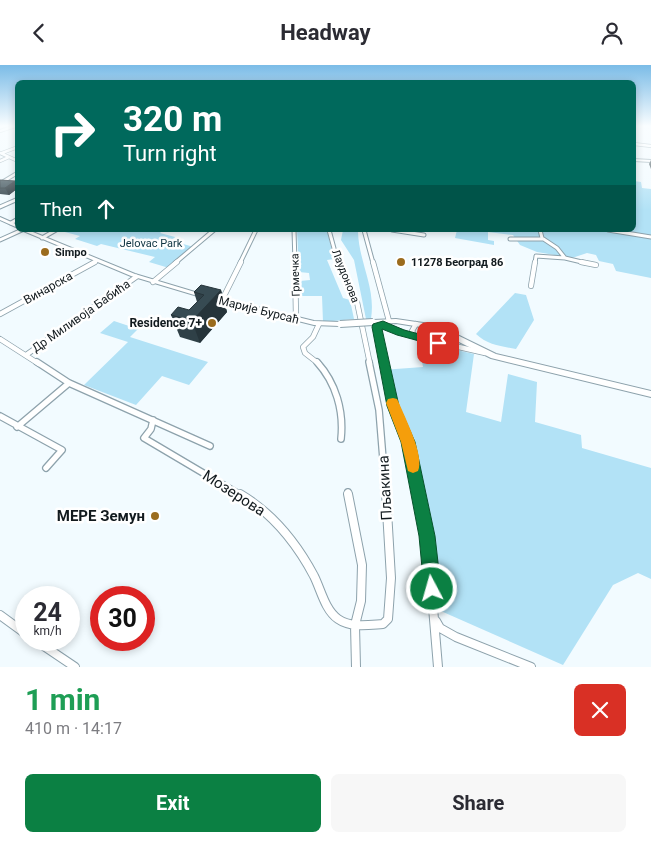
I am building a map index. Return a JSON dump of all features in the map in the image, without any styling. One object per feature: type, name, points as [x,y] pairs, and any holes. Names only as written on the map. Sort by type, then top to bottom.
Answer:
[{"type":"street","points":[[3,154],[15,160]]},
{"type":"street","points":[[0,161],[9,157]]},
{"type":"street","points":[[636,159],[651,161]]},
{"type":"street","points":[[0,184],[15,174]]},
{"type":"street","points":[[0,207],[15,200]]},
{"type":"street","points":[[0,218],[15,226]]},
{"type":"street","points":[[10,223],[15,220]]},
{"type":"street","points":[[0,240],[18,232]]},
{"type":"street","name":"Марије Бурсаћ","points":[[28,232],[136,277],[222,301],[320,324],[389,321],[416,324],[449,334],[494,355]]},
{"type":"street","points":[[42,238],[52,232]]},
{"type":"street","points":[[153,282],[212,232]]},
{"type":"street","points":[[222,301],[255,232]]},
{"type":"street","name":"Грмечка","points":[[294,232],[296,319]]},
{"type":"street","name":"Лаудонова","points":[[329,232],[336,259],[357,302],[361,323]]},
{"type":"street","points":[[365,232],[389,321]]},
{"type":"street","points":[[405,232],[424,235]]},
{"type":"street","points":[[541,232],[543,239]]},
{"type":"street","points":[[620,232],[651,237]]},
{"type":"street","points":[[510,239],[543,239],[557,248],[565,259]]},
{"type":"street","points":[[531,286],[536,255],[596,265]]},
{"type":"street","name":"Винарска","points":[[0,314],[96,261]]},
{"type":"street","name":"Др Миливоја Бабића","points":[[26,355],[136,277]]},
{"type":"street","name":"Пљакина","points":[[355,625],[383,624],[388,619],[391,578],[379,410],[361,323]]},
{"type":"street","points":[[320,324],[314,337],[303,347],[303,351],[318,362],[331,382],[343,425],[341,439]]},
{"type":"street","points":[[414,336],[412,331],[416,324]]},
{"type":"street","name":"Марије Бурсаћ","points":[[435,620],[427,536],[408,442],[393,406],[377,327],[383,325],[414,336],[651,394]]},
{"type":"street","points":[[0,339],[69,383],[210,446]]},
{"type":"street","points":[[17,427],[69,383]]},
{"type":"street","points":[[0,416],[62,451],[46,468]]},
{"type":"street","name":"Мозерова","points":[[153,420],[144,438],[245,497],[264,511],[294,542],[314,576],[331,613],[342,623],[355,625]]},
{"type":"street","points":[[348,492],[362,565],[361,601],[355,625],[356,667]]},
{"type":"street","points":[[0,615],[15,626]]},
{"type":"street","points":[[435,620],[438,667]]},
{"type":"street","points":[[435,620],[440,628],[456,637],[531,667]]},
{"type":"street","points":[[51,651],[75,667]]},
{"type":"green space","points":[[636,181],[641,182],[642,188],[651,189],[651,278],[616,271],[613,264],[599,261],[596,255],[587,253],[572,258],[537,252],[520,245],[513,235],[488,232],[636,232]]},
{"type":"green space","name":"Jelovac Park","points":[[65,232],[161,232],[175,237],[172,241],[194,247],[169,268],[149,262],[155,257],[101,244],[97,246],[75,239],[80,236]]},
{"type":"green space","points":[[297,232],[327,232],[334,259],[327,260],[343,298],[350,300],[354,319],[323,322],[322,296],[301,296],[300,281],[310,280],[309,273],[299,272]]},
{"type":"green space","points":[[343,232],[358,232],[371,296],[371,319],[366,319],[354,260],[341,240]]},
{"type":"green space","points":[[456,232],[488,232],[488,240],[494,241],[494,245],[455,238]]},
{"type":"green space","points":[[515,293],[526,295],[534,320],[516,349],[490,343],[476,334]]},
{"type":"green space","points":[[114,321],[138,329],[130,337],[208,362],[189,385],[162,376],[136,405],[84,385],[128,342],[100,333]]},
{"type":"green space","points":[[418,341],[474,354],[466,412],[501,422],[508,374],[537,382],[535,422],[581,435],[582,448],[651,468],[651,579],[638,573],[613,585],[563,665],[434,608],[409,447],[392,411],[382,370],[423,367]]},
{"type":"building","points":[[0,180],[15,181],[5,188],[0,188]]},
{"type":"building","points":[[201,285],[221,290],[192,321],[171,315],[178,307],[189,310],[204,295],[194,292]]},
{"type":"slow traffic","points":[[393,403],[408,442],[413,466]]},
{"type":"place","name":"Simpo","points":[[45,252]]},
{"type":"place","name":"11278 Београд 86","points":[[401,262]]},
{"type":"place","name":"Residence 7+","points":[[212,323]]},
{"type":"place","name":"МЕРЕ Земун","points":[[155,516]]},
{"type":"route","points":[[432,589],[427,536],[408,442],[393,406],[377,327],[383,325],[401,333],[438,343]]}]
